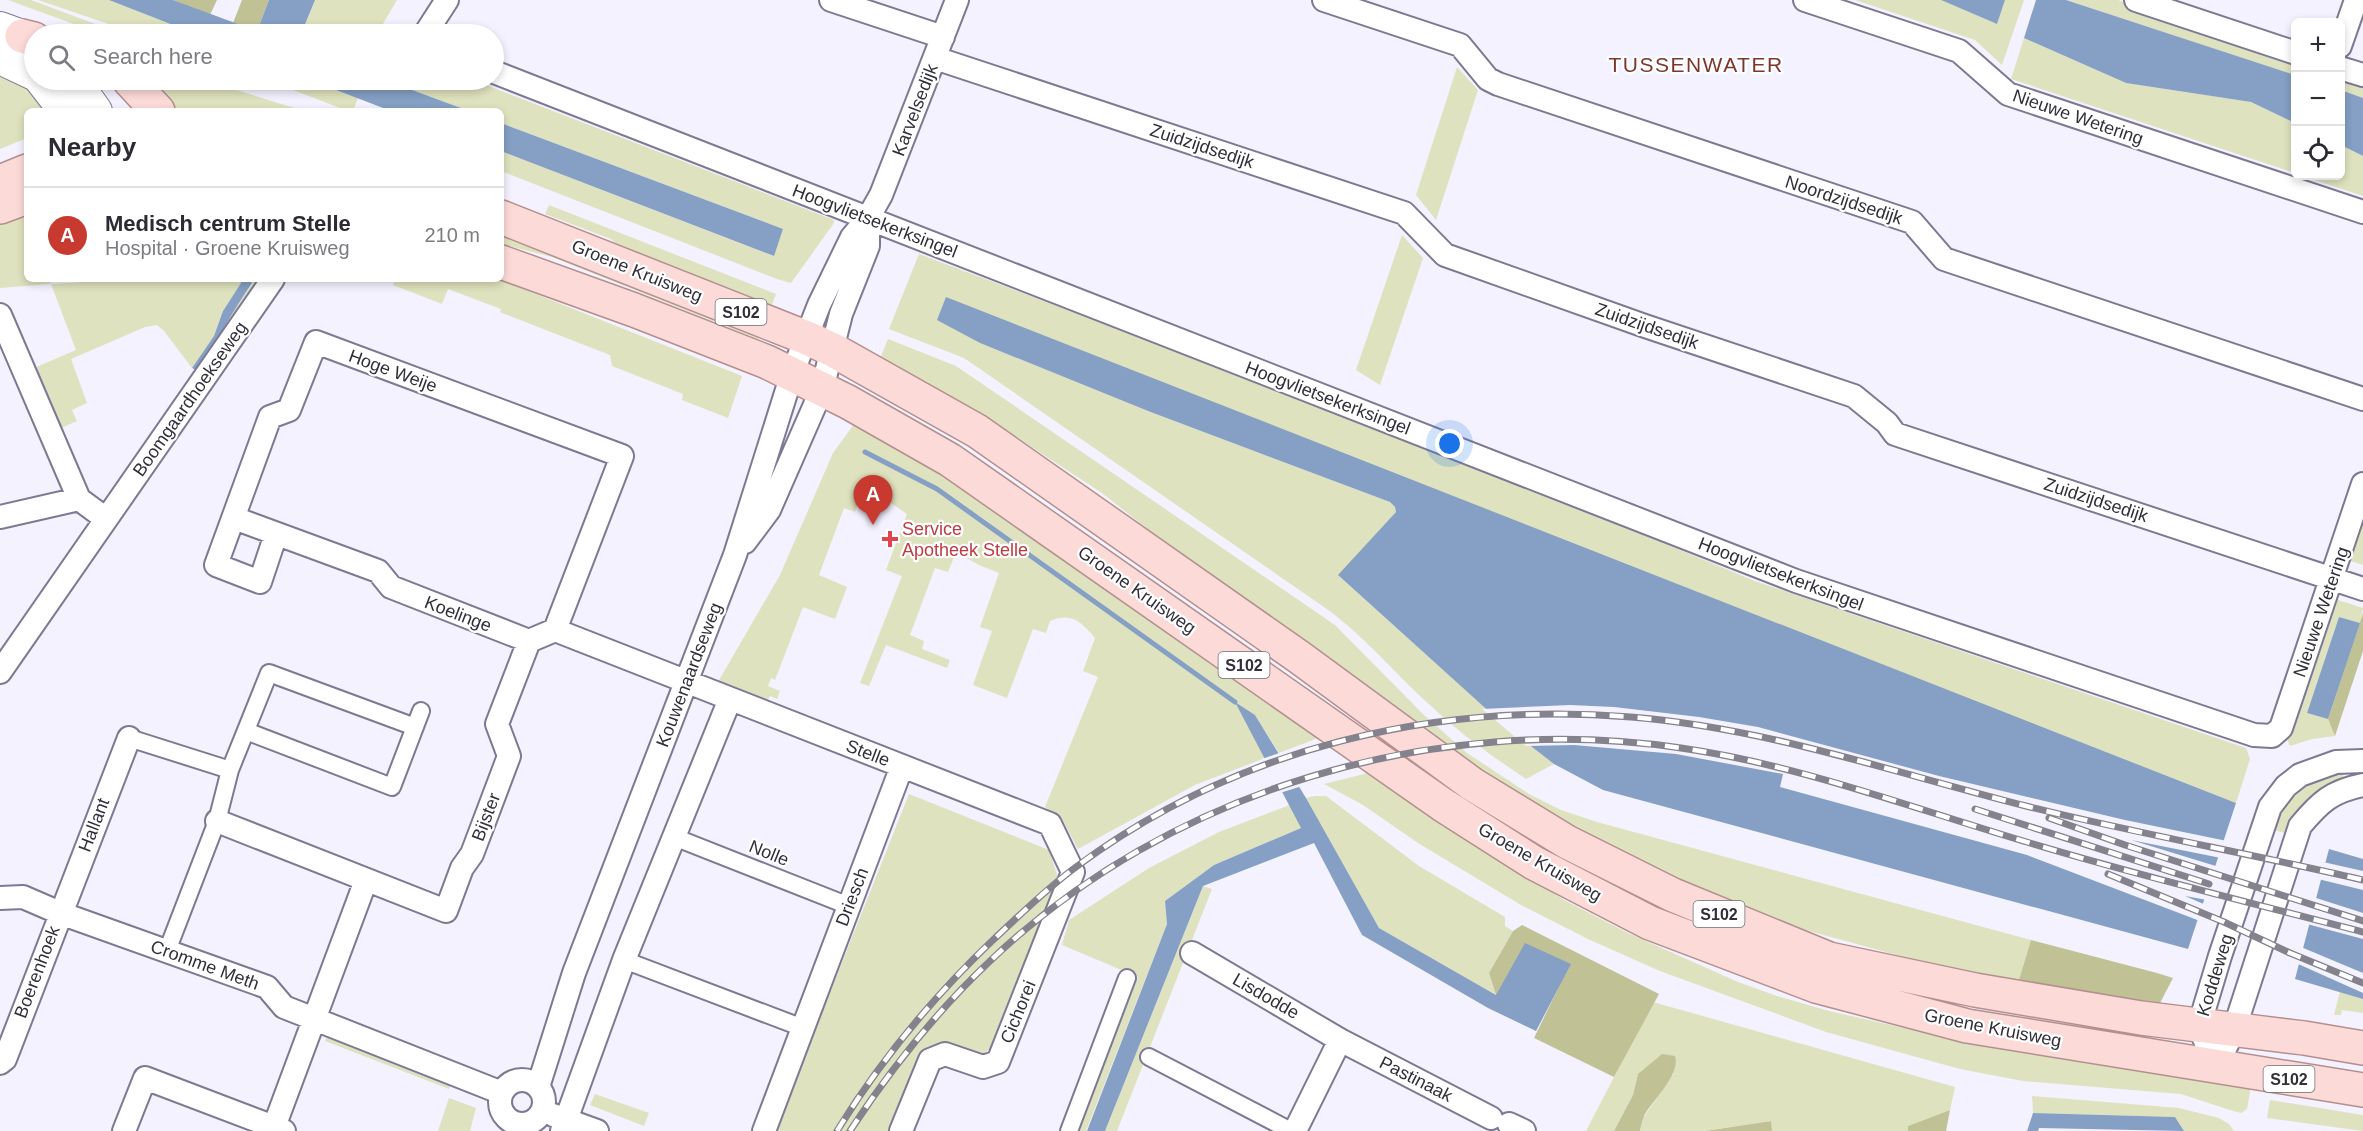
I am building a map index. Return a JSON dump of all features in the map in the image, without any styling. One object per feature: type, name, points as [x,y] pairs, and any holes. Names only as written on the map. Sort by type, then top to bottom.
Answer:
[{"type":"main road","points":[[49,90],[63,108]]},
{"type":"main road","points":[[81,90],[94,108]]},
{"type":"main road","points":[[138,90],[155,108]]},
{"type":"main road","points":[[0,182],[24,172]]},
{"type":"main road","points":[[0,207],[24,198]]},
{"type":"main road","points":[[0,214],[24,208]]},
{"type":"main road","name":"Groene Kruisweg","points":[[504,218],[820,344],[977,431],[1299,657],[1472,784],[1567,842],[1662,890],[1829,959],[1975,990],[2130,1017],[2363,1048]]},
{"type":"main road","name":"Groene Kruisweg","points":[[504,263],[687,330],[792,374],[951,460],[1443,805],[1534,863],[1650,923],[1816,986],[1967,1026],[2363,1090]]},
{"type":"street","points":[[431,24],[447,0]]},
{"type":"street","name":"Zuidzijdsedijk","points":[[831,0],[939,48],[1404,213],[1445,255],[1854,396],[1887,423],[1895,434],[2333,577],[2363,589]]},
{"type":"street","name":"Karvelsedijk","points":[[820,344],[841,314],[868,246],[868,218],[881,195],[957,0]]},
{"type":"street","name":"Noordzijdsedijk","points":[[1324,0],[1460,45],[1488,79],[1498,84],[1912,222],[1944,260],[2363,399]]},
{"type":"street","name":"Nieuwe Wetering","points":[[1804,0],[1959,51],[2008,94],[2363,212]]},
{"type":"street","points":[[2136,0],[2177,7],[2291,51]]},
{"type":"street","points":[[2345,32],[2356,0]]},
{"type":"street","points":[[2345,70],[2363,75]]},
{"type":"street","name":"Hoogvlietsekerksingel","points":[[504,76],[1832,594],[2254,735],[2272,736]]},
{"type":"street","name":"Boomgaardhoekseweg","points":[[0,672],[271,282]]},
{"type":"street","points":[[0,315],[78,499],[106,519]]},
{"type":"street","name":"Hoge Weije","points":[[276,534],[260,582],[216,565],[270,417],[289,410],[316,342],[622,456],[555,630]]},
{"type":"street","points":[[792,374],[820,344]]},
{"type":"street","points":[[735,555],[769,510],[822,389],[820,344]]},
{"type":"street","name":"Kouwenaardseweg","points":[[530,1083],[735,555],[792,374]]},
{"type":"street","name":"Nieuwe Wetering","points":[[2272,736],[2282,728],[2363,484]]},
{"type":"street","points":[[0,517],[78,499]]},
{"type":"street","name":"Koelinge","points":[[234,518],[378,571],[391,587],[529,641]]},
{"type":"street","points":[[529,641],[555,630],[687,683]]},
{"type":"street","name":"Bijster","points":[[217,821],[446,911],[462,868],[472,854],[509,756],[497,724],[529,641]]},
{"type":"street","points":[[167,951],[217,821],[230,770],[269,673],[415,727]]},
{"type":"street","name":"Stelle","points":[[687,683],[1050,824]]},
{"type":"street","points":[[564,1125],[624,960],[730,699]]},
{"type":"street","points":[[246,731],[392,787],[421,711]]},
{"type":"street","points":[[129,738],[230,770]]},
{"type":"street","name":"Hallant","points":[[60,912],[129,738]]},
{"type":"street","name":"Koddeweg","points":[[2216,1067],[2199,1026],[2259,834],[2276,797],[2300,775],[2319,767],[2336,762],[2363,761]]},
{"type":"street","name":"Driesch","points":[[764,1131],[902,766]]},
{"type":"street","name":"Koddeweg","points":[[2216,1067],[2234,1030],[2300,826],[2329,796],[2345,788],[2363,785]]},
{"type":"street","name":"Cichorei","points":[[901,1131],[930,1060],[945,1054],[983,1067],[998,1062],[1073,872],[1050,824]]},
{"type":"street","name":"Nolle","points":[[674,837],[849,906]]},
{"type":"street","points":[[124,1131],[145,1078],[279,1129],[312,1020],[366,880]]},
{"type":"street","name":"Cromme Meth","points":[[0,898],[23,897],[267,987],[284,1007],[312,1020],[502,1093]]},
{"type":"street","name":"Boerenhoek","points":[[0,1064],[5,1059],[8,1023],[60,912]]},
{"type":"street","name":"Lisdodde","points":[[1192,953],[1340,1040]]},
{"type":"street","points":[[624,960],[803,1028]]},
{"type":"street","points":[[1069,1131],[1127,978]]},
{"type":"street","points":[[1149,1057],[1293,1131],[1340,1040]]},
{"type":"street","name":"Pastinaak","points":[[1340,1040],[1508,1124]]},
{"type":"street","points":[[530,1083],[545,1101],[543,1111],[537,1119],[512,1126],[501,1108],[502,1093],[509,1084],[530,1083]]},
{"type":"street","points":[[543,1111],[564,1125],[597,1131]]},
{"type":"green space","points":[[8,0],[31,0],[95,24],[74,24]]},
{"type":"green space","points":[[38,0],[109,0],[170,24],[109,24]]},
{"type":"green space","points":[[173,0],[217,0],[210,15]]},
{"type":"green space","points":[[242,0],[269,0],[260,24],[233,23]]},
{"type":"green space","points":[[315,0],[397,0],[383,24],[305,24]]},
{"type":"green space","points":[[1855,0],[1941,0],[1997,24],[2005,0],[2024,0],[2002,65],[1975,40]]},
{"type":"green space","points":[[2066,0],[2118,0],[2291,58],[2291,74]]},
{"type":"green space","points":[[2024,38],[2126,83],[2251,102],[2291,121],[2291,172],[2011,79]]},
{"type":"green space","points":[[0,63],[24,73],[24,90],[35,90],[44,108],[24,108],[24,139],[0,149]]},
{"type":"green space","points":[[1457,67],[1478,90],[1436,220],[1416,195]]},
{"type":"green space","points":[[2345,76],[2363,82],[2363,98],[2345,91]]},
{"type":"green space","points":[[158,90],[236,90],[294,108],[168,108]]},
{"type":"green space","points":[[293,90],[337,90],[358,98],[354,108],[340,108]]},
{"type":"green space","points":[[412,90],[499,90],[834,220],[834,223],[791,283],[777,279],[504,172],[504,152],[773,256],[783,229],[504,124],[504,108],[461,108]]},
{"type":"green space","points":[[2345,147],[2363,156],[2363,196],[2314,180],[2345,180]]},
{"type":"green space","points":[[549,205],[776,294],[770,310],[624,253],[611,239],[545,214]]},
{"type":"green space","points":[[24,215],[24,282],[51,282],[51,284],[0,288],[0,220]]},
{"type":"green space","points":[[504,230],[761,331],[758,339],[552,257],[504,245]]},
{"type":"green space","points":[[1402,235],[1423,258],[1380,385],[1356,370]]},
{"type":"green space","points":[[919,254],[1413,440],[1755,581],[2246,748],[2250,759],[2236,803],[946,298],[980,343],[1148,411],[1390,502],[1396,512],[1339,576],[1505,726],[1554,764],[1526,779],[1452,725],[1379,654],[1324,607],[964,358],[889,329]]},
{"type":"green space","points":[[504,281],[742,376],[728,418],[682,400],[683,394],[612,366],[610,355],[500,312],[501,309],[448,289],[442,304],[393,285],[394,282]]},
{"type":"green space","points":[[241,282],[223,311],[214,336],[192,368],[157,325],[145,327],[71,359],[87,403],[72,410],[77,421],[59,429],[34,368],[76,350],[51,284]]},
{"type":"green space","points":[[251,282],[266,282],[216,342],[230,315],[252,284]]},
{"type":"green space","points":[[888,339],[956,366],[1335,625],[1424,715],[1467,753],[1529,794],[1561,810],[1597,822],[2031,940],[2018,983],[1966,974],[1747,914],[1680,885],[1517,797],[1236,599],[1102,493],[969,406],[880,359]]},
{"type":"green space","points":[[857,420],[945,469],[1326,735],[1279,753],[1255,715],[1236,703],[1265,758],[1195,785],[1078,849],[1063,821],[1045,807],[1098,677],[1083,671],[1095,638],[1076,620],[1058,618],[1050,621],[1046,633],[1033,629],[1007,698],[973,685],[992,631],[980,627],[999,573],[956,552],[948,572],[935,568],[910,635],[924,641],[922,649],[950,660],[947,668],[886,645],[869,686],[860,683],[902,576],[886,570],[907,514],[888,501],[863,490],[855,512],[844,508],[819,575],[847,587],[835,619],[803,607],[775,680],[771,678],[768,686],[780,691],[777,699],[770,696],[768,700],[718,682],[780,575],[833,453]]},
{"type":"green space","points":[[2363,501],[2363,565],[2344,559]]},
{"type":"green space","points":[[2332,598],[2363,608],[2360,623],[2339,617],[2307,713],[2328,719],[2335,736],[2312,739],[2290,746],[2286,737]]},
{"type":"green space","points":[[2363,613],[2363,651],[2335,736],[2328,719]]},
{"type":"green space","points":[[2342,768],[2344,780],[2288,834],[2274,830],[2285,806],[2299,790]]},
{"type":"green space","points":[[1368,773],[1564,900],[1628,933],[1738,982],[1829,1011],[1931,1034],[2252,1081],[2247,1109],[2241,1113],[2181,1094],[2023,1081],[1960,1069],[1826,1032],[1660,971],[1588,939],[1521,905],[1418,843],[1363,805],[1324,784]]},
{"type":"green space","points":[[909,794],[1049,850],[1058,878],[991,1047],[983,1055],[939,1043],[925,1048],[891,1131],[775,1131]]},
{"type":"green space","points":[[1326,796],[1419,866],[1505,917],[1505,926],[1513,931],[1489,973],[1496,995],[1379,928],[1306,798]]},
{"type":"green space","points":[[1290,805],[1301,828],[1214,865],[1165,901],[1167,924],[1086,1131],[1077,1131],[1138,977],[1062,945],[1069,920],[1149,868],[1219,832]]},
{"type":"green space","points":[[1203,886],[1212,889],[1117,1131],[1105,1131]]},
{"type":"green space","points":[[1522,925],[1659,994],[1614,1077],[1534,1038],[1570,964],[1496,995],[1489,973],[1513,931]]},
{"type":"green space","points":[[2031,940],[2173,978],[2160,1003],[2111,998],[2018,983]]},
{"type":"green space","points":[[2342,983],[2363,993],[2363,1013],[2342,1010],[2341,1015],[2334,1015]]},
{"type":"green space","points":[[1653,1002],[1955,1087],[1950,1110],[1908,1126],[1908,1131],[1772,1131],[1770,1121],[1705,1131],[1640,1131],[1643,1118],[1674,1073],[1638,1074],[1633,1095],[1614,1131],[1586,1131]]},
{"type":"green space","points":[[327,1036],[451,1084],[449,1089],[325,1041]]},
{"type":"green space","points":[[1662,1054],[1675,1056],[1674,1071],[1644,1116],[1640,1131],[1614,1131],[1633,1095],[1638,1074]]},
{"type":"green space","points":[[595,1094],[649,1113],[644,1126],[590,1105]]},
{"type":"green space","points":[[2032,1096],[2179,1108],[2219,1118],[2229,1124],[2234,1131],[2184,1131],[2175,1117],[2033,1113]]},
{"type":"green space","points":[[449,1098],[476,1108],[470,1131],[438,1131]]},
{"type":"green space","points":[[2270,1100],[2363,1115],[2363,1131],[2267,1118]]},
{"type":"green space","points":[[1950,1110],[1946,1131],[1908,1131],[1908,1126]]},
{"type":"green space","points":[[1771,1121],[1772,1131],[1705,1131]]},
{"type":"water","points":[[109,0],[173,0],[238,24],[170,24]]},
{"type":"water","points":[[269,0],[315,0],[305,24],[260,24]]},
{"type":"water","points":[[1941,0],[2005,0],[1997,24]]},
{"type":"water","points":[[2036,0],[2066,0],[2291,74],[2291,121],[2251,102],[2126,83],[2024,38]]},
{"type":"water","points":[[336,90],[412,90],[461,108],[383,108]]},
{"type":"water","points":[[2345,91],[2363,98],[2363,156],[2345,147]]},
{"type":"water","points":[[504,124],[783,229],[774,256],[504,152]]},
{"type":"water","points":[[241,283],[252,283],[198,371],[192,368],[214,336],[223,311]]},
{"type":"water","points":[[946,297],[2236,803],[2188,949],[1603,790],[1554,764],[1505,726],[1338,575],[1396,512],[1390,502],[1148,411],[980,343],[937,320]]},
{"type":"water","points":[[2339,617],[2360,623],[2328,719],[2307,713]]},
{"type":"water","points":[[1235,702],[1255,715],[1306,798],[1379,928],[1496,995],[1525,943],[1571,964],[1536,1031],[1488,1008],[1362,935],[1314,843],[1203,886],[1105,1131],[1087,1131],[1167,924],[1165,901],[1214,865],[1301,828]]},
{"type":"water","points":[[2329,849],[2363,859],[2363,999],[2295,979]]},
{"type":"water","points":[[2033,1113],[2175,1117],[2184,1131],[2039,1128],[2038,1131],[2027,1131]]},
{"type":"pier","points":[[1570,705],[1614,707],[1758,727],[1939,776],[2125,820],[2227,841],[2221,858],[2131,840],[2219,867],[2207,900],[2185,896],[2206,905],[2200,921],[2027,855],[1780,787],[1783,774],[1676,754],[1574,745],[1526,746],[1482,709]]},
{"type":"pier","points":[[1282,752],[1302,786],[1280,793],[1262,759]]},
{"type":"pier","points":[[2323,862],[2363,871],[2363,890],[2318,879]]},
{"type":"pier","points":[[2313,897],[2363,913],[2363,939],[2307,924]]},
{"type":"pier","points":[[2301,947],[2363,973],[2363,993],[2296,963]]},
{"type":"waterway","points":[[865,452],[937,489],[1235,702]]},
{"type":"railway","points":[[837,1131],[889,1055],[949,984],[1023,912],[1076,867],[1138,826],[1203,791],[1270,763],[1340,741],[1411,726],[1484,717],[1557,714],[1631,717],[1733,731],[1832,754],[2030,807],[2363,880]]},
{"type":"railway","points":[[850,1131],[915,1042],[969,981],[1061,902],[1139,851],[1223,809],[1311,777],[1402,754],[1495,742],[1588,740],[1681,748],[1725,756],[1770,765],[1857,789],[2113,867],[2363,932]]},
{"type":"railway","points":[[1975,809],[2209,884]]},
{"type":"railway","points":[[2049,818],[2125,845],[2363,921]]},
{"type":"railway","points":[[2108,874],[2363,983]]},
{"type":"place","name":"Medisch centrum Stelle","points":[[873,525]]},
{"type":"place","name":"Service Apotheek Stelle","points":[[890,539]]},
{"type":"district","name":"TUSSENWATER","points":[[1696,64]]}]
